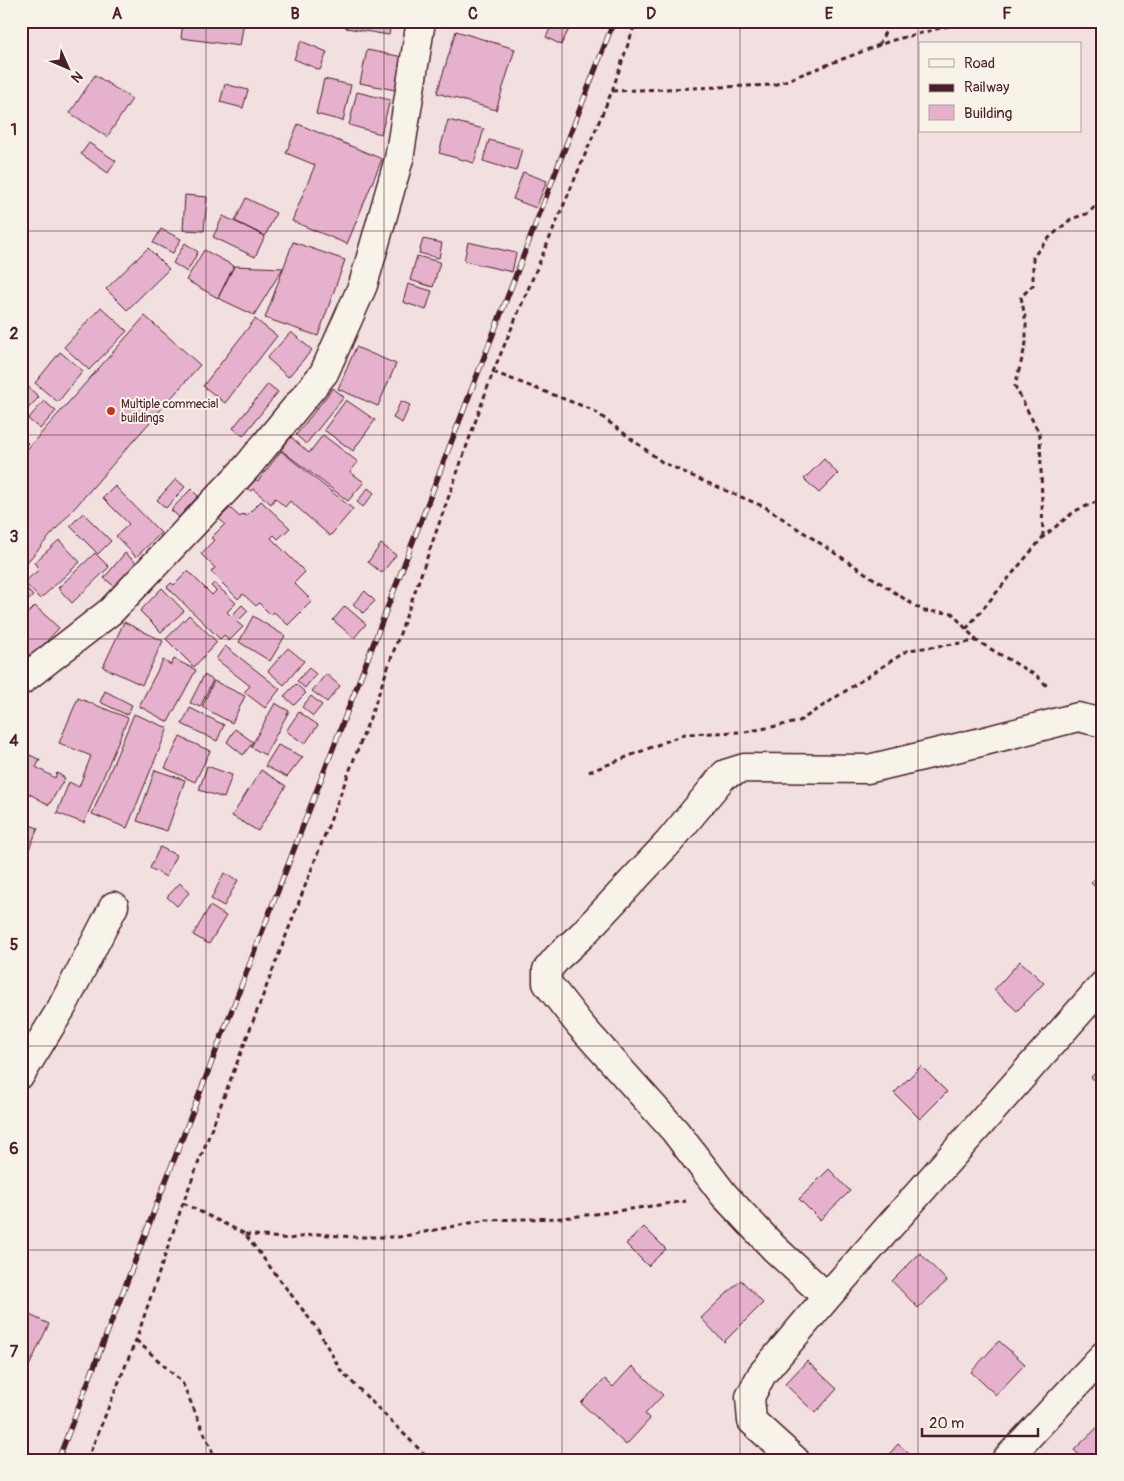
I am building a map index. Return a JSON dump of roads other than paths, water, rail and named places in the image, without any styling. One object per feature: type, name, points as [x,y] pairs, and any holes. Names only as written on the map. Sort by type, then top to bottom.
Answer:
[{"type":"street","points":[[21,681],[112,611],[246,467],[324,373],[363,285],[399,159],[421,21]]},
{"type":"street","points":[[826,1297],[774,1248],[724,1195],[675,1131],[580,1025],[547,983],[547,970],[669,842],[725,774],[744,768],[868,769],[977,743],[1090,720]]},
{"type":"street","points":[[21,1074],[61,1009],[114,906]]},
{"type":"street","points":[[795,1460],[752,1421],[750,1397],[762,1374],[826,1297],[1103,985]]},
{"type":"street","points":[[1006,1460],[1103,1356]]},
{"type":"railway","points":[[58,1460],[614,21]]},
{"type":"place","name":"Multiple commecial buildings","points":[[111,411]]}]
